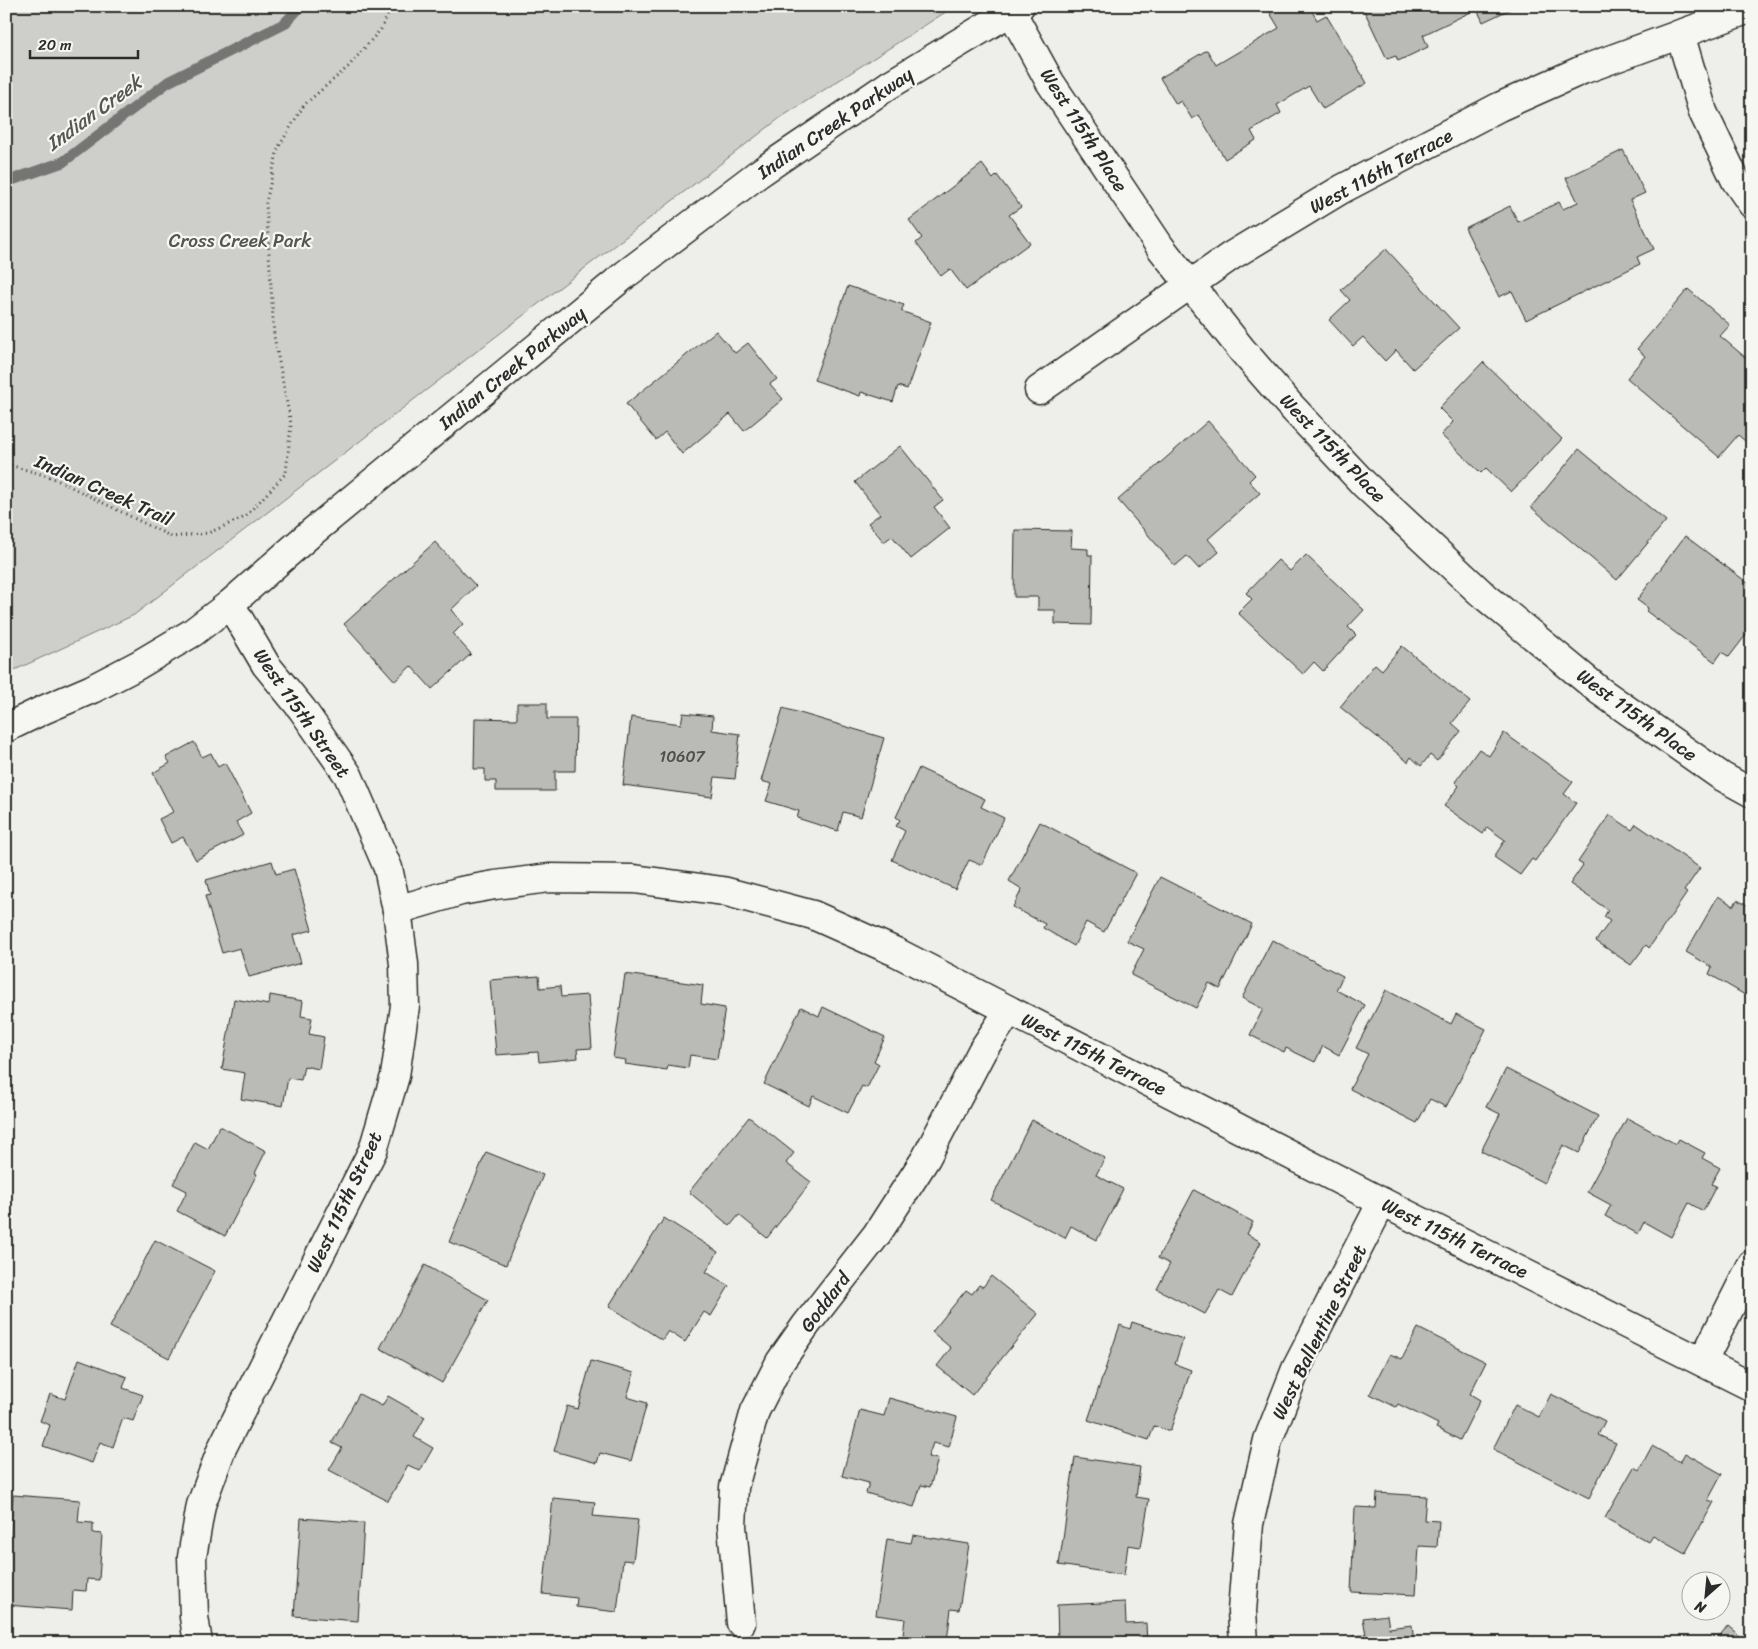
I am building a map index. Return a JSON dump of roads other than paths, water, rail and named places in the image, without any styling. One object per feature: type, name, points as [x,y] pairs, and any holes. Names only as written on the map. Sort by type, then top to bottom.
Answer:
[{"type":"street","name":"West 116th Terrace","points":[[1039,390],[1190,283],[1231,256],[1342,190],[1491,112],[1582,70],[1752,8]]},
{"type":"street","name":"West 115th Place","points":[[1016,9],[1050,82],[1161,248],[1242,350],[1364,484],[1481,593],[1600,691],[1722,776],[1752,794]]},
{"type":"street","name":"Indian Creek Parkway","points":[[6,728],[92,689],[138,665],[192,633],[230,604],[311,533],[626,274],[758,174],[889,85],[1016,9]]},
{"type":"street","points":[[1680,34],[1703,112],[1736,181],[1752,204]]},
{"type":"street","name":"West 115th Street","points":[[198,1643],[194,1617],[192,1557],[201,1505],[222,1448],[373,1150],[395,1076],[404,1006],[404,964],[397,910],[388,868],[348,775],[302,709],[266,665],[230,604]]},
{"type":"street","name":"West 115th Terrace","points":[[397,910],[461,891],[549,878],[634,880],[722,891],[813,915],[896,952],[1382,1202],[1752,1387]]},
{"type":"street","name":"Goddard","points":[[741,1623],[732,1526],[734,1487],[755,1411],[780,1362],[806,1325],[877,1234],[926,1158],[982,1052],[1009,1011]]},
{"type":"street","name":"West Ballentine Street","points":[[1244,1643],[1242,1611],[1249,1524],[1268,1440],[1296,1369],[1382,1202]]},
{"type":"street","points":[[1702,1361],[1752,1264]]},
{"type":"waterway","name":"Indian Creek","points":[[6,182],[63,162],[168,82],[284,24],[301,6]]},
{"type":"park label","name":"Cross Creek Park","points":[[240,240]]}]
